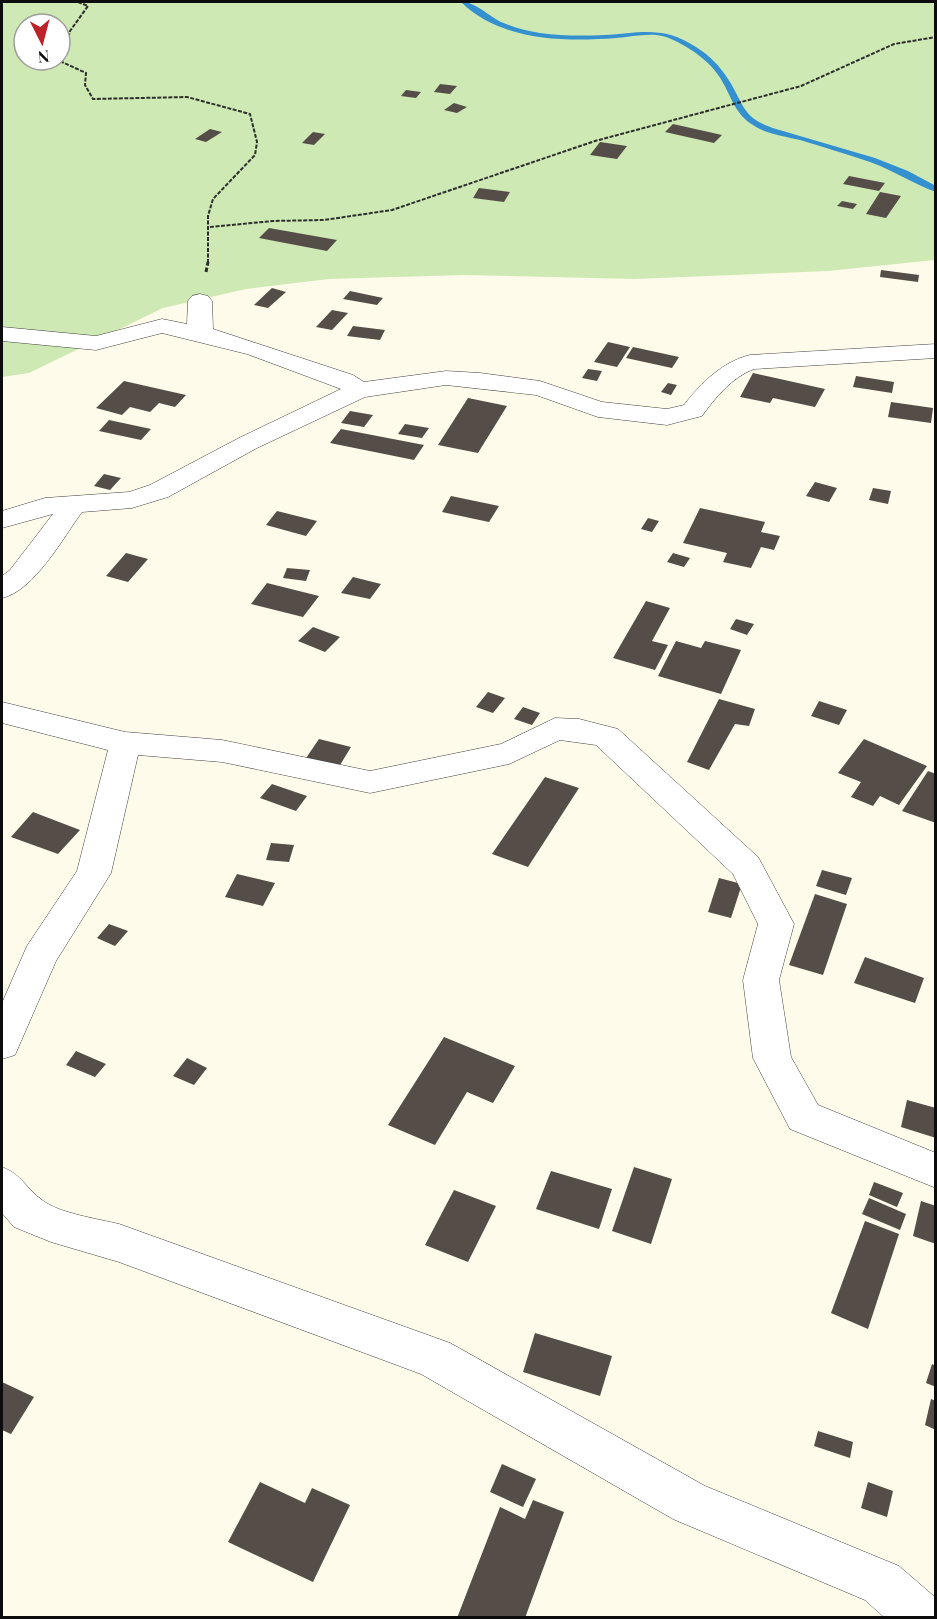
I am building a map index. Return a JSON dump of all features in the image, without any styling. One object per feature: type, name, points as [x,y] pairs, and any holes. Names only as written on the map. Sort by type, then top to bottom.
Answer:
[{"type":"street","points":[[200,301],[199,325],[203,334]]},
{"type":"street","points":[[2,334],[96,343],[162,327],[203,334],[255,349],[307,370],[344,380],[359,390]]},
{"type":"street","points":[[2,520],[45,506],[132,500],[159,491],[248,443],[359,390],[446,378],[480,380],[540,388],[598,410],[667,417],[693,411],[707,392],[737,366],[750,362],[936,351]]},
{"type":"street","points":[[2,589],[20,576],[74,504]]},
{"type":"street","points":[[2,713],[125,743],[222,751],[370,783],[509,753],[555,729],[579,730],[607,737],[746,866],[776,924],[761,980],[772,1058],[804,1117],[936,1171]]},
{"type":"street","points":[[2,1044],[40,956],[94,873],[125,743]]},
{"type":"street","points":[[2,1185],[28,1214],[66,1229],[119,1243],[435,1358],[689,1503],[882,1583],[922,1617]]},
{"type":"path","points":[[78,2],[88,6],[77,16],[66,36],[62,62],[86,73],[85,85],[93,99],[111,101],[145,97],[200,98],[250,114],[251,126],[258,143],[255,157],[209,205],[207,225],[210,227],[211,255],[200,301]]},
{"type":"path","points":[[210,227],[273,221],[324,220],[392,210],[595,141],[801,86],[894,44],[936,37]]},
{"type":"green space","points":[[2,2],[935,2],[935,260],[828,271],[634,279],[464,275],[329,279],[246,289],[163,308],[29,373],[2,377]]},
{"type":"building","points":[[440,84],[457,86],[450,94],[434,92]]},
{"type":"building","points":[[406,90],[421,92],[416,98],[401,96]]},
{"type":"building","points":[[454,103],[467,107],[457,113],[444,110]]},
{"type":"building","points":[[673,124],[722,135],[714,143],[665,132]]},
{"type":"building","points":[[210,129],[222,132],[206,142],[195,139]]},
{"type":"building","points":[[313,132],[325,134],[314,145],[302,143]]},
{"type":"building","points":[[600,142],[627,146],[617,159],[590,155]]},
{"type":"building","points":[[849,176],[885,183],[879,191],[843,184]]},
{"type":"building","points":[[479,188],[510,192],[504,202],[473,198]]},
{"type":"building","points":[[880,192],[901,196],[886,218],[866,214]]},
{"type":"building","points":[[842,201],[857,204],[853,209],[837,206]]},
{"type":"building","points":[[269,228],[337,240],[327,251],[259,238]]},
{"type":"building","points":[[881,270],[919,275],[918,282],[880,277]]},
{"type":"building","points":[[272,288],[286,292],[268,308],[254,305]]},
{"type":"building","points":[[350,291],[383,298],[377,305],[343,299]]},
{"type":"building","points":[[332,310],[348,313],[332,330],[316,327]]},
{"type":"building","points":[[353,326],[385,330],[380,340],[347,336]]},
{"type":"building","points":[[608,342],[630,347],[617,367],[594,362]]},
{"type":"building","points":[[633,347],[679,357],[672,368],[626,358]]},
{"type":"building","points":[[588,369],[602,371],[597,381],[582,378]]},
{"type":"building","points":[[753,373],[825,389],[815,407],[773,398],[770,403],[740,397]]},
{"type":"building","points":[[856,376],[894,382],[892,393],[853,387]]},
{"type":"building","points":[[124,381],[186,395],[175,407],[159,403],[150,412],[130,407],[122,415],[96,408]]},
{"type":"building","points":[[668,383],[677,385],[671,395],[661,392]]},
{"type":"building","points":[[468,398],[507,406],[478,453],[438,445]]},
{"type":"building","points":[[891,402],[933,408],[931,423],[888,417]]},
{"type":"building","points":[[350,411],[373,415],[364,427],[341,423]]},
{"type":"building","points":[[109,420],[151,429],[141,440],[99,431]]},
{"type":"building","points":[[405,424],[429,428],[422,438],[398,434]]},
{"type":"building","points":[[341,429],[424,445],[414,460],[330,443]]},
{"type":"building","points":[[104,474],[121,478],[110,490],[94,486]]},
{"type":"building","points":[[815,482],[837,488],[829,502],[806,496]]},
{"type":"building","points":[[873,488],[891,491],[888,504],[869,500]]},
{"type":"building","points":[[451,496],[499,506],[489,522],[442,512]]},
{"type":"building","points":[[700,508],[765,522],[761,532],[780,536],[774,550],[761,547],[751,568],[723,562],[727,553],[683,543]]},
{"type":"building","points":[[277,511],[317,521],[306,536],[266,525]]},
{"type":"building","points":[[648,518],[659,521],[652,532],[641,529]]},
{"type":"building","points":[[126,553],[148,559],[128,582],[106,576]]},
{"type":"building","points":[[673,553],[690,558],[684,567],[667,562]]},
{"type":"building","points":[[287,568],[310,570],[306,581],[283,578]]},
{"type":"building","points":[[353,577],[381,584],[370,599],[341,593]]},
{"type":"building","points":[[267,583],[319,596],[303,617],[251,604]]},
{"type":"building","points":[[646,601],[670,608],[652,641],[668,645],[655,670],[613,658]]},
{"type":"building","points":[[736,619],[754,624],[747,635],[730,629]]},
{"type":"building","points":[[313,627],[340,637],[325,652],[298,641]]},
{"type":"building","points":[[676,641],[701,648],[705,641],[741,650],[721,694],[658,676]]},
{"type":"building","points":[[488,692],[505,698],[493,713],[476,707]]},
{"type":"building","points":[[719,699],[755,709],[749,726],[735,724],[709,770],[687,762]]},
{"type":"building","points":[[819,701],[847,710],[839,725],[811,716]]},
{"type":"building","points":[[523,707],[540,713],[532,725],[514,719]]},
{"type":"building","points":[[319,739],[351,747],[337,770],[304,761]]},
{"type":"building","points":[[864,739],[927,766],[899,805],[880,796],[873,806],[851,797],[861,782],[838,773]]},
{"type":"building","points":[[928,771],[936,774],[936,823],[902,811]]},
{"type":"building","points":[[545,777],[579,788],[528,867],[492,854]]},
{"type":"building","points":[[272,784],[307,796],[296,811],[260,798]]},
{"type":"building","points":[[33,812],[80,830],[58,854],[11,837]]},
{"type":"building","points":[[271,843],[294,845],[289,862],[266,860]]},
{"type":"building","points":[[822,870],[852,878],[846,895],[816,886]]},
{"type":"building","points":[[237,874],[275,883],[263,906],[225,897]]},
{"type":"building","points":[[719,878],[742,884],[731,918],[708,912]]},
{"type":"building","points":[[815,894],[847,904],[823,975],[789,965]]},
{"type":"building","points":[[109,924],[128,931],[115,946],[97,938]]},
{"type":"building","points":[[865,957],[924,978],[915,1003],[854,983]]},
{"type":"building","points":[[444,1037],[515,1066],[493,1103],[467,1092],[435,1145],[388,1125]]},
{"type":"building","points":[[76,1051],[106,1064],[95,1077],[66,1065]]},
{"type":"building","points":[[187,1058],[207,1068],[194,1085],[173,1076]]},
{"type":"building","points":[[907,1100],[936,1108],[936,1138],[901,1127]]},
{"type":"building","points":[[634,1167],[672,1179],[651,1244],[612,1231]]},
{"type":"building","points":[[551,1171],[612,1189],[599,1229],[536,1209]]},
{"type":"building","points":[[874,1182],[903,1193],[897,1207],[869,1195]]},
{"type":"building","points":[[454,1190],[496,1206],[468,1262],[425,1245]]},
{"type":"building","points":[[869,1198],[906,1214],[900,1230],[862,1214]]},
{"type":"building","points":[[921,1201],[936,1206],[936,1244],[913,1236]]},
{"type":"building","points":[[865,1221],[899,1234],[868,1329],[831,1313]]},
{"type":"building","points":[[535,1333],[612,1356],[600,1396],[523,1372]]},
{"type":"building","points":[[932,1364],[936,1366],[936,1387],[926,1383]]},
{"type":"building","points":[[2,1382],[34,1397],[11,1434],[2,1430]]},
{"type":"building","points":[[931,1399],[936,1401],[936,1430],[925,1425]]},
{"type":"building","points":[[818,1431],[853,1442],[850,1458],[814,1446]]},
{"type":"building","points":[[502,1464],[536,1479],[523,1507],[490,1492]]},
{"type":"building","points":[[260,1482],[305,1503],[312,1488],[350,1505],[313,1582],[228,1542]]},
{"type":"building","points":[[868,1482],[893,1491],[887,1517],[861,1508]]},
{"type":"building","points":[[533,1500],[564,1512],[525,1618],[457,1618],[500,1507],[525,1519]]},
{"type":"waterway","points":[[465,2],[499,24],[538,35],[579,38],[651,33],[669,36],[694,48],[708,60],[726,81],[739,109],[761,127],[872,160],[905,173],[936,190]]}]
